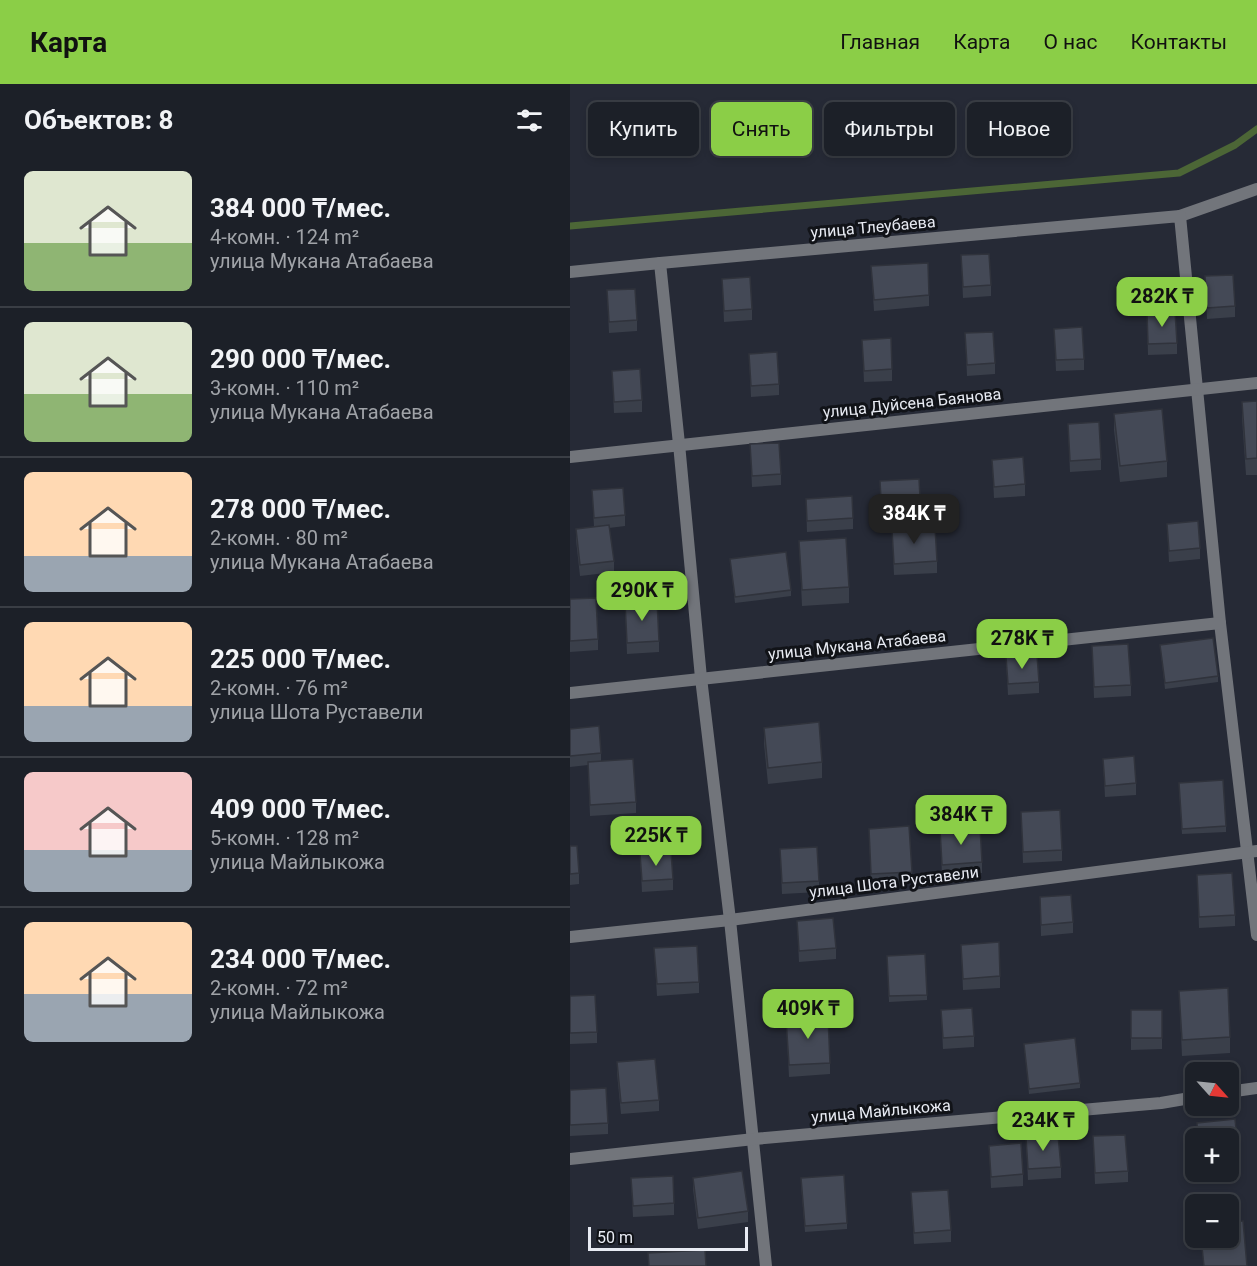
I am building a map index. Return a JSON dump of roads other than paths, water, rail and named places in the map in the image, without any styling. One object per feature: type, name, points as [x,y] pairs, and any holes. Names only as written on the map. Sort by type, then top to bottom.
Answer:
[{"type":"street","name":"улица Тлеубаева","points":[[570,272],[1180,216],[1257,189]]},
{"type":"street","points":[[1180,216],[1220,623],[1252,851],[1257,935]]},
{"type":"street","points":[[660,262],[701,678],[730,920],[766,1266]]},
{"type":"street","name":"улица Дуйсена Баянова","points":[[570,457],[1257,383]]},
{"type":"street","name":"улица Мукана Атабаева","points":[[570,693],[1220,623]]},
{"type":"street","name":"улица Шота Руставели","points":[[570,937],[730,920],[1252,851]]},
{"type":"street","points":[[1239,1090],[1257,1088]]},
{"type":"street","name":"улица Майлыкожа","points":[[570,1159],[754,1139],[1161,1103],[1185,1099]]},
{"type":"waterway","points":[[570,226],[1179,173],[1235,145],[1257,129]]}]
